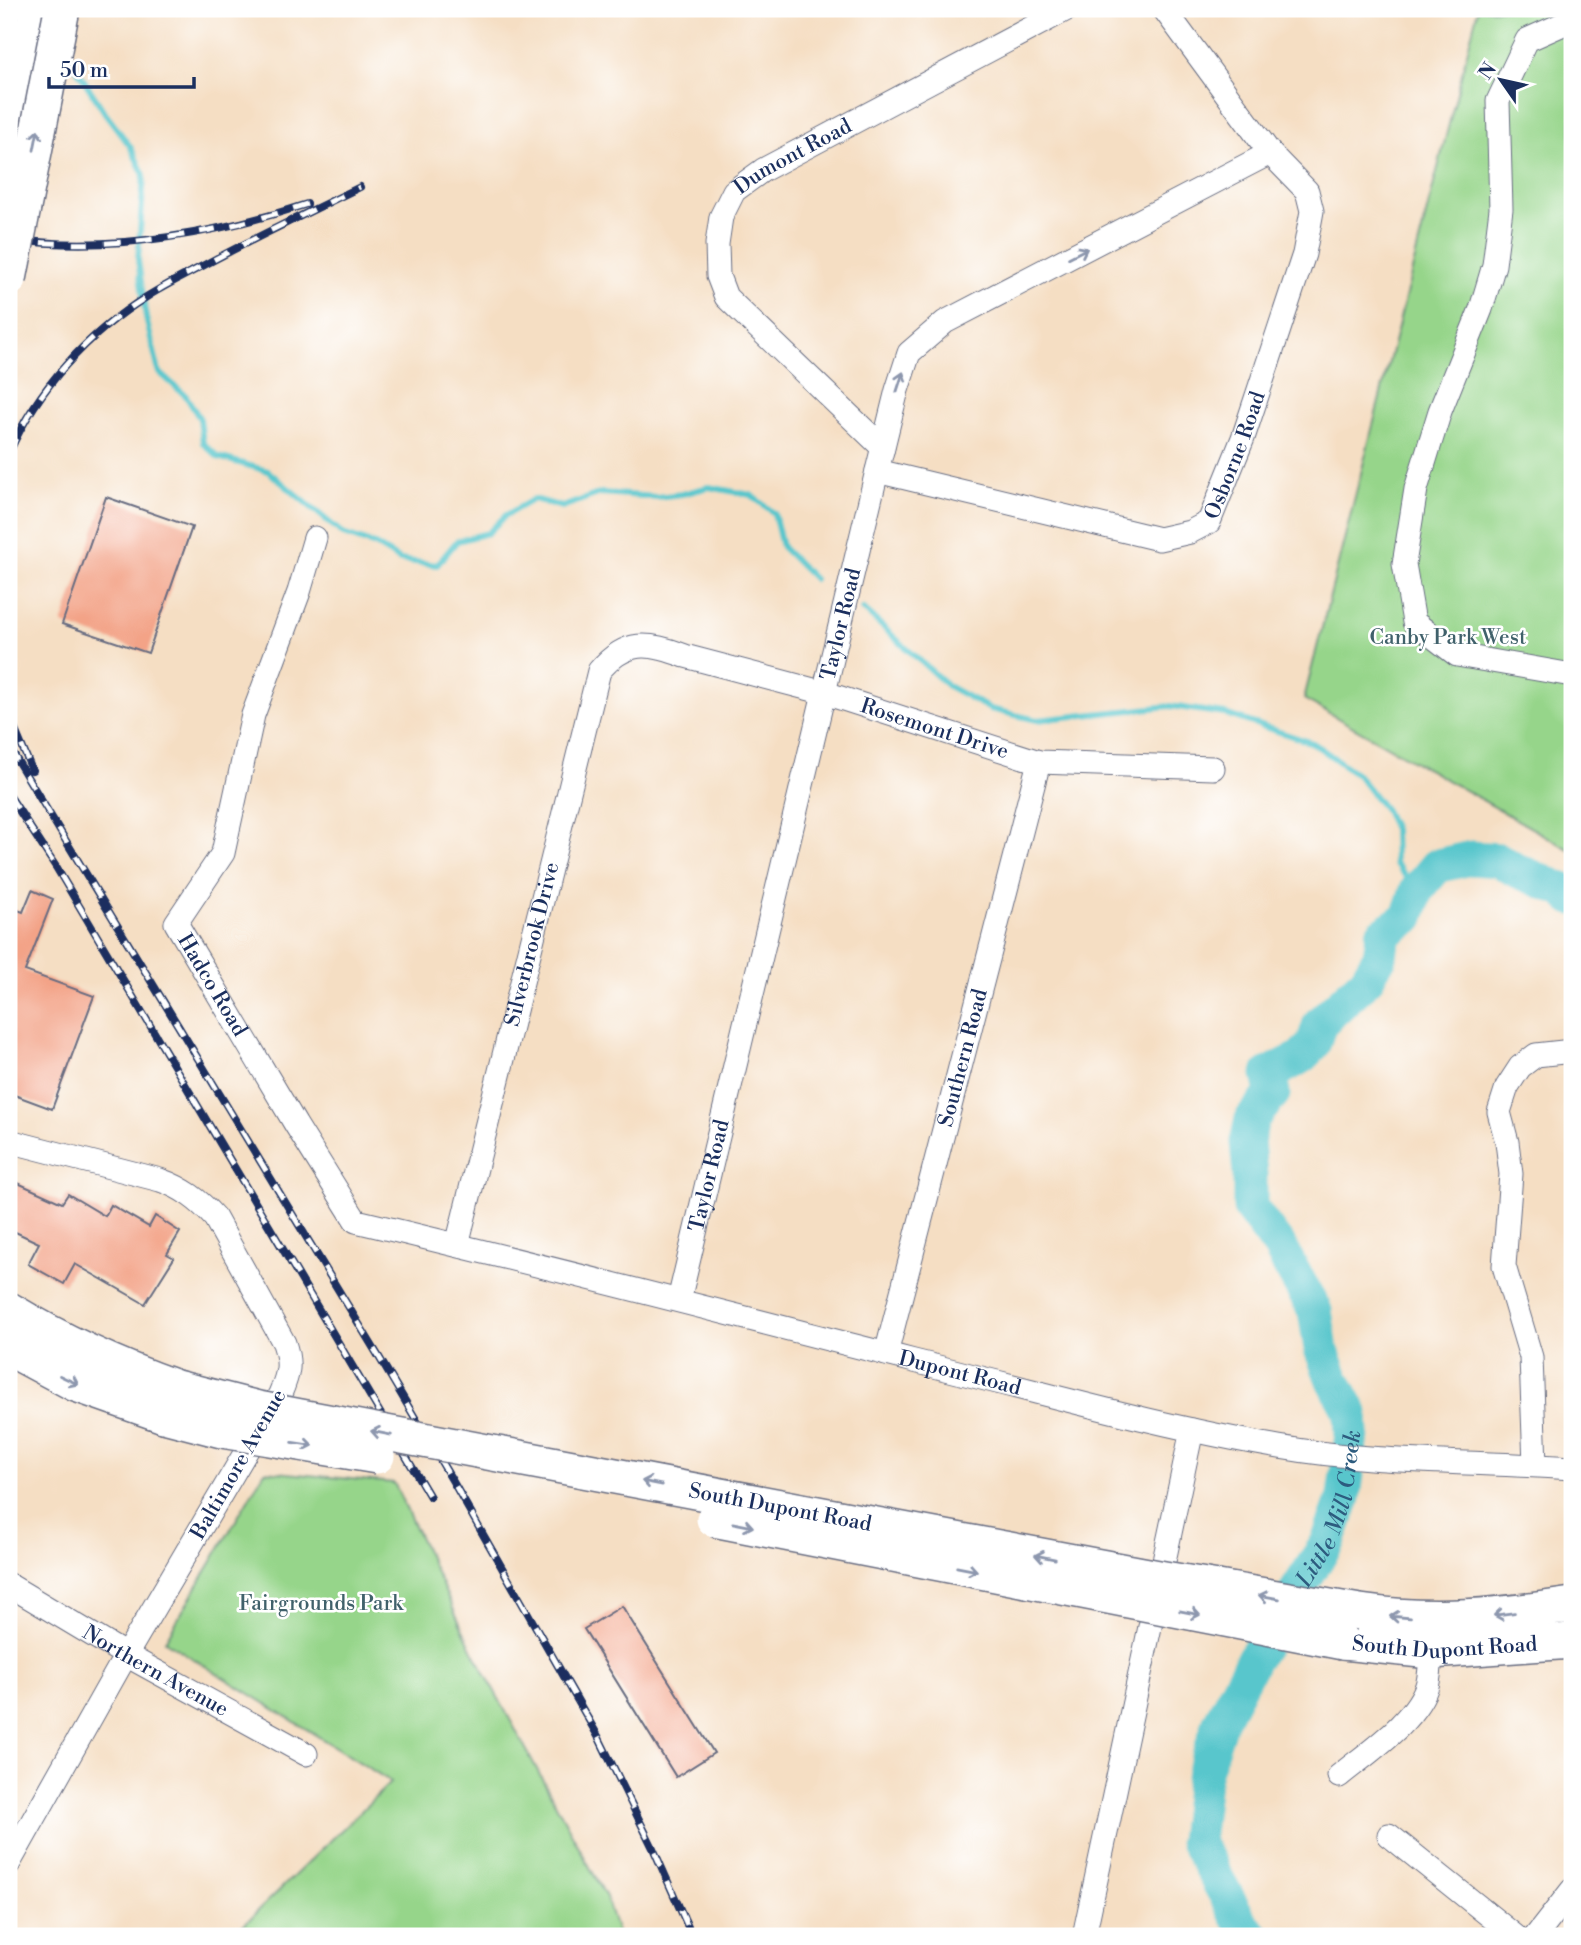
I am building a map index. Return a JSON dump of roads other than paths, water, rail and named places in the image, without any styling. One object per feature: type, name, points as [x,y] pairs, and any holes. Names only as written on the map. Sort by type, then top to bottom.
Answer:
[{"type":"main road","points":[[9,141],[37,9]]},
{"type":"main road","points":[[9,279],[62,9]]},
{"type":"main road","name":"South Dupont Road","points":[[9,1310],[81,1350],[128,1371],[170,1401]]},
{"type":"main road","name":"South Dupont Road","points":[[9,1348],[76,1384],[170,1401],[258,1409],[1151,1577],[1352,1627],[1394,1617],[1436,1635],[1572,1641]]},
{"type":"main road","name":"South Dupont Road","points":[[1436,1635],[1491,1616],[1572,1605]]},
{"type":"street","name":"Dumont Road","points":[[883,448],[726,297],[718,275],[717,244],[721,217],[734,191],[763,170],[1067,9]]},
{"type":"street","points":[[1164,9],[1270,153]]},
{"type":"street","points":[[1572,20],[1527,40],[1498,101],[1501,209],[1494,265],[1481,309],[1440,411],[1416,489],[1404,564],[1414,622],[1457,655],[1572,675]]},
{"type":"street","name":"Taylor Road","points":[[679,1300],[877,471],[909,353],[945,322],[1270,153]]},
{"type":"street","name":"Osborne Road","points":[[877,471],[1159,539],[1190,532],[1209,522],[1243,438],[1304,254],[1312,211],[1307,191],[1270,153]]},
{"type":"street","name":"Hadco Road","points":[[315,538],[299,592],[253,715],[223,853],[176,923],[356,1221]]},
{"type":"street","name":"Rosemont Drive","points":[[621,652],[643,645],[664,648],[825,694],[1039,762],[1213,768]]},
{"type":"street","name":"Silverbrook Drive","points":[[457,1245],[599,671],[621,652]]},
{"type":"street","name":"Southern Road","points":[[886,1354],[1039,762]]},
{"type":"street","points":[[1535,1465],[1531,1357],[1504,1266],[1511,1174],[1507,1142],[1499,1112],[1507,1087],[1520,1067],[1536,1055],[1572,1051]]},
{"type":"street","name":"Baltimore Avenue","points":[[9,1141],[179,1186],[215,1218],[284,1343],[289,1359],[287,1377],[280,1394],[126,1655],[9,1863]]},
{"type":"street","name":"Dupont Road","points":[[356,1221],[1192,1430],[1328,1455],[1572,1468]]},
{"type":"street","points":[[1084,1936],[1192,1430]]},
{"type":"street","name":"Northern Avenue","points":[[9,1585],[126,1655],[306,1754]]},
{"type":"street","points":[[1339,1776],[1392,1731],[1419,1703],[1428,1683],[1436,1635]]},
{"type":"street","points":[[1389,1835],[1515,1936]]},
{"type":"street","points":[[1536,1936],[1572,1890]]},
{"type":"waterway","points":[[65,55],[130,146],[144,175],[138,260],[146,318],[159,372],[186,396],[200,419],[203,443],[218,457],[268,471],[343,534],[375,545],[400,560],[437,565],[457,541],[488,533],[506,515],[534,499],[562,507],[601,493],[656,497],[709,487],[751,495],[774,513],[782,547],[814,579]]},
{"type":"waterway","points":[[863,609],[948,686],[990,709],[1037,720],[1170,706],[1225,714],[1313,743],[1358,775],[1385,810],[1394,829],[1395,863],[1417,890]]},
{"type":"waterway","name":"Little Mill Creek","points":[[1253,1936],[1243,1926],[1196,1841],[1204,1771],[1220,1722],[1253,1659],[1328,1542],[1344,1497],[1352,1434],[1351,1413],[1333,1380],[1321,1349],[1315,1311],[1279,1246],[1250,1207],[1247,1142],[1252,1119],[1273,1093],[1269,1074],[1300,1058],[1313,1045],[1320,1023],[1366,980],[1380,956],[1383,934],[1408,917],[1417,890],[1437,866],[1471,858],[1499,860],[1563,890],[1572,898]]},
{"type":"railway","points":[[9,453],[34,407],[66,364],[126,311],[163,287],[227,253],[360,187]]},
{"type":"railway","points":[[9,239],[84,244],[160,238],[234,225],[307,204]]},
{"type":"railway","points":[[9,716],[32,770]]},
{"type":"railway","points":[[9,747],[452,1480],[599,1738],[653,1848],[692,1936]]},
{"type":"railway","points":[[9,795],[56,867],[430,1497]]},
{"type":"park label","name":"Canby Park West","points":[[1448,637]]},
{"type":"park label","name":"Fairgrounds Park","points":[[321,1603]]}]
